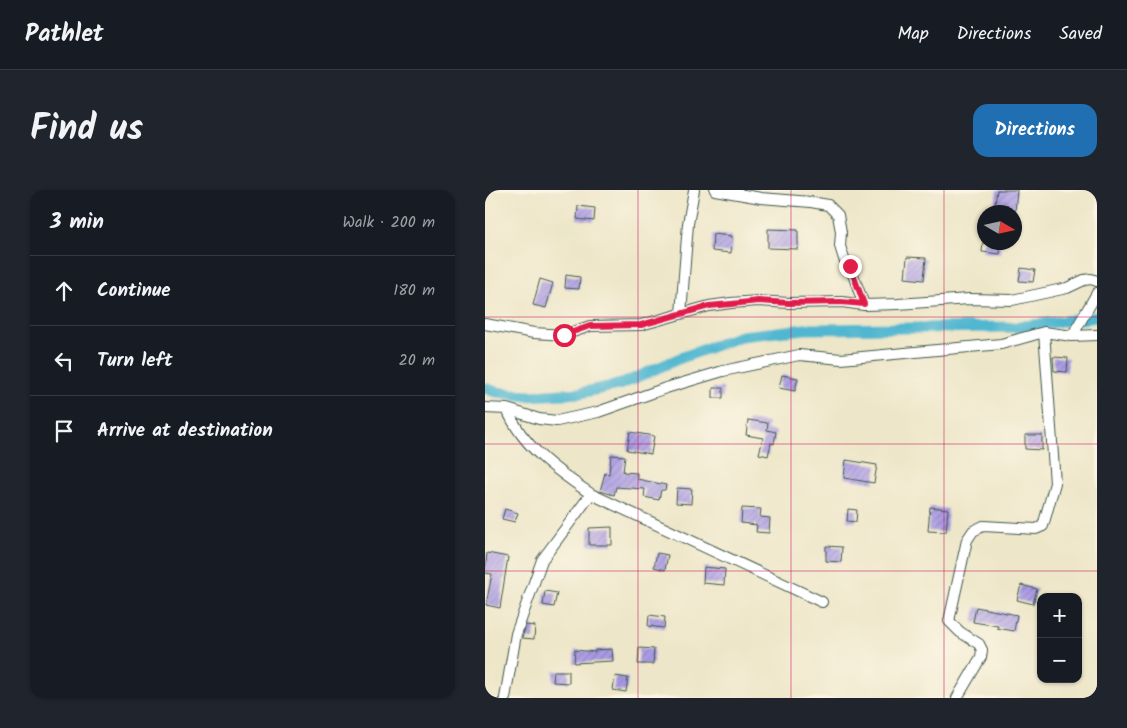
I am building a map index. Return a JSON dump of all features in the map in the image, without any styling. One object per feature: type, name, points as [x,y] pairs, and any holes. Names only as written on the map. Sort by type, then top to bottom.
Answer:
[{"type":"street","points":[[681,314],[688,224],[695,190]]},
{"type":"street","points":[[715,190],[761,198],[828,205],[838,215],[841,232],[840,246],[844,259],[850,266],[864,304]]},
{"type":"street","points":[[485,324],[534,333],[564,335],[590,326],[641,325],[709,306],[758,301],[898,304],[969,299],[1012,300],[1067,288],[1084,280],[1091,279],[1097,281]]},
{"type":"street","points":[[1072,336],[1097,293]]},
{"type":"street","points":[[957,698],[981,657],[982,650],[979,644],[960,632],[949,620],[967,540],[973,531],[983,526],[1036,529],[1043,526],[1055,483],[1044,332]]},
{"type":"street","points":[[485,408],[507,409],[539,419],[557,421],[598,412],[666,388],[723,371],[799,355],[841,359],[1001,344],[1044,332],[1072,336],[1097,335]]},
{"type":"street","points":[[507,409],[510,417],[538,453],[561,473],[591,494],[821,602]]},
{"type":"street","points":[[505,698],[516,634],[542,560],[591,494]]},
{"type":"building","points":[[997,190],[1017,190],[1016,205],[995,205]]},
{"type":"building","points":[[578,206],[595,208],[594,221],[577,219]]},
{"type":"building","points":[[768,229],[798,230],[798,249],[768,248]]},
{"type":"building","points":[[713,234],[732,236],[731,253],[712,251]]},
{"type":"building","points":[[982,250],[1000,250],[1000,254],[982,252]]},
{"type":"building","points":[[907,257],[926,258],[924,280],[905,278]]},
{"type":"building","points":[[1021,268],[1035,270],[1033,282],[1019,281]]},
{"type":"building","points":[[566,275],[580,277],[579,289],[565,288]]},
{"type":"building","points":[[540,279],[553,283],[546,308],[533,305]]},
{"type":"building","points":[[1053,357],[1068,358],[1067,372],[1054,371]]},
{"type":"building","points":[[782,375],[798,378],[795,391],[779,388]]},
{"type":"building","points":[[713,388],[723,388],[723,398],[713,398]]},
{"type":"building","points":[[748,420],[768,423],[767,430],[776,432],[774,444],[771,443],[768,456],[759,454],[763,438],[746,435]]},
{"type":"building","points":[[630,432],[654,436],[651,454],[627,450]]},
{"type":"building","points":[[1025,435],[1042,435],[1042,450],[1025,449]]},
{"type":"building","points":[[611,455],[625,456],[623,472],[637,473],[637,479],[666,485],[665,490],[661,490],[659,500],[644,497],[645,489],[616,487],[614,495],[600,491],[605,473],[609,474]]},
{"type":"building","points":[[846,460],[877,465],[874,483],[844,478]]},
{"type":"building","points":[[677,488],[692,489],[691,504],[676,503]]},
{"type":"building","points":[[930,507],[948,509],[946,532],[928,531]]},
{"type":"building","points":[[742,508],[761,509],[760,517],[770,518],[769,533],[756,532],[757,525],[741,523]]},
{"type":"building","points":[[505,509],[518,513],[515,522],[502,519]]},
{"type":"building","points":[[848,509],[857,510],[856,522],[847,521]]},
{"type":"building","points":[[612,527],[612,545],[589,545],[589,528]]},
{"type":"building","points":[[826,546],[842,547],[841,562],[826,561]]},
{"type":"building","points":[[487,553],[508,557],[500,608],[486,605],[492,574],[485,573]]},
{"type":"building","points":[[657,553],[668,555],[665,570],[654,567]]},
{"type":"building","points":[[704,567],[725,569],[724,585],[703,583]]},
{"type":"building","points":[[1021,585],[1037,589],[1033,604],[1017,600]]},
{"type":"building","points":[[545,591],[557,593],[554,607],[543,605]]},
{"type":"building","points":[[976,607],[1017,615],[1014,631],[973,622]]},
{"type":"building","points":[[649,615],[665,617],[664,628],[648,626]]},
{"type":"building","points":[[526,625],[535,626],[534,639],[522,638]]},
{"type":"building","points":[[639,648],[654,649],[653,664],[638,664]]},
{"type":"building","points":[[612,649],[613,661],[574,663],[575,650],[595,652],[595,650]]},
{"type":"building","points":[[554,671],[569,671],[569,683],[553,682]]},
{"type":"building","points":[[615,676],[628,678],[626,692],[613,690]]},
{"type":"waterway","points":[[485,388],[496,392],[528,396],[580,393],[622,384],[678,359],[741,336],[805,329],[1017,327],[1097,317]]},
{"type":"route","points":[[564,335],[590,326],[641,325],[709,306],[758,301],[864,304],[850,266]]}]
